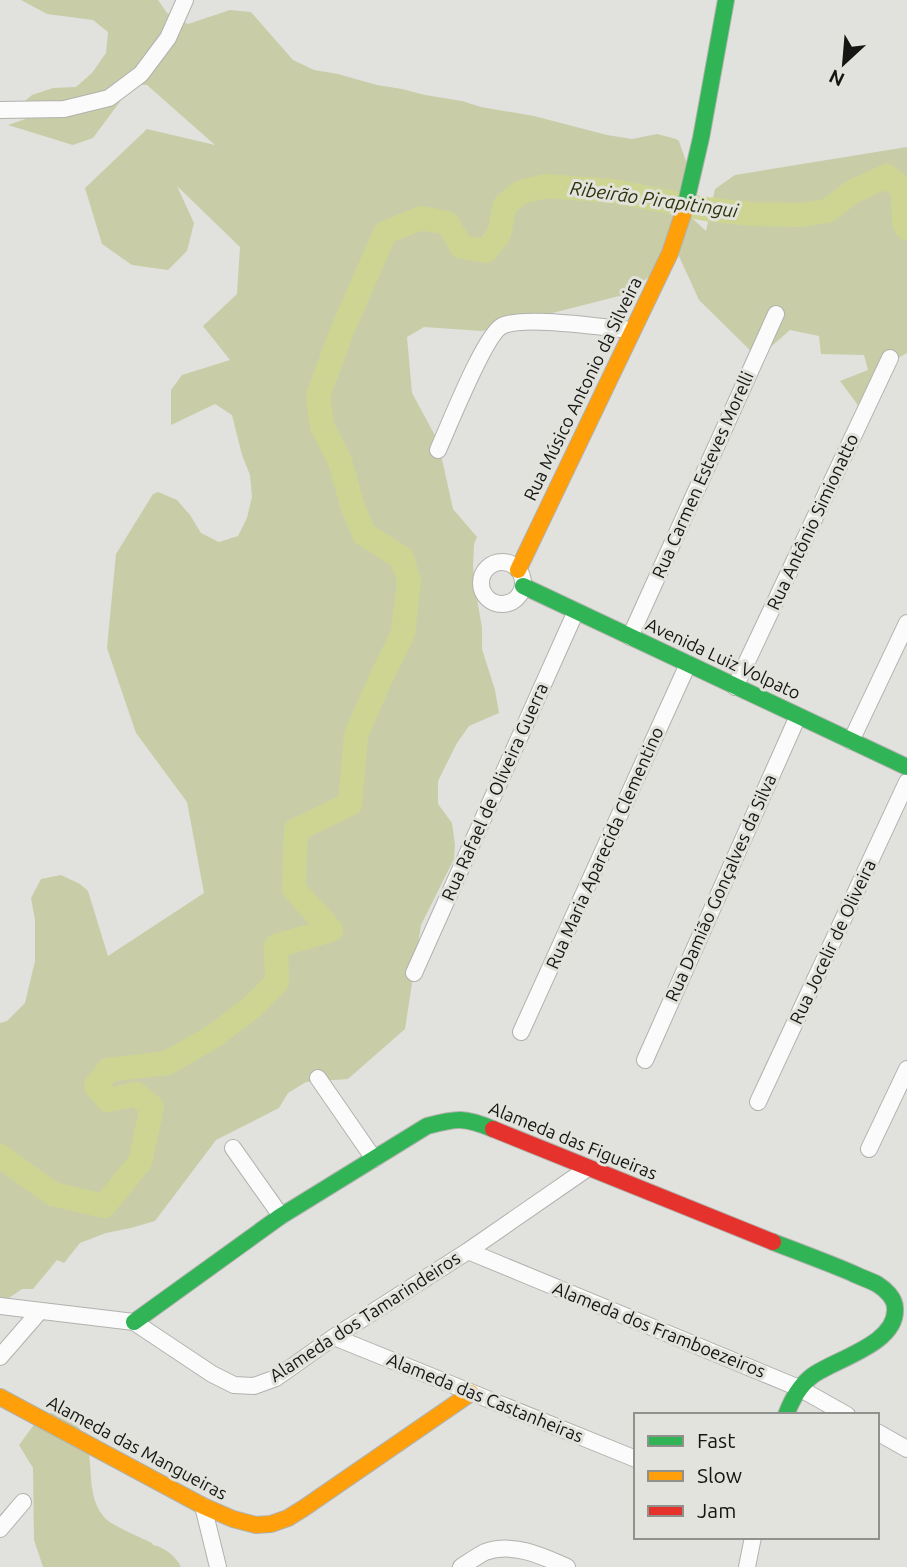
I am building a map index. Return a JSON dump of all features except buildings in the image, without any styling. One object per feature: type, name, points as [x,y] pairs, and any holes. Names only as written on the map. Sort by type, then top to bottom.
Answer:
[{"type":"street","points":[[0,110],[64,110],[108,98],[141,75],[168,38],[185,0]]},
{"type":"street","name":"Rua Músico Antonio da Silveira","points":[[518,569],[670,253],[681,224],[714,74],[726,0]]},
{"type":"street","name":"Rua Carmen Esteves Morelli","points":[[630,636],[776,314]]},
{"type":"street","points":[[438,450],[481,355],[492,334],[501,326],[516,322],[541,322],[632,330]]},
{"type":"street","name":"Rua Antônio Simionatto","points":[[735,687],[890,358]]},
{"type":"street","points":[[504,562],[518,569],[523,586],[514,601],[498,604],[484,596],[480,580],[488,567],[504,562]]},
{"type":"street","name":"Avenida Luiz Volpato","points":[[523,586],[907,767]]},
{"type":"street","name":"Rua Rafael de Oliveira Guerra","points":[[414,973],[576,611]]},
{"type":"street","points":[[851,741],[907,623]]},
{"type":"street","name":"Rua Maria Aparecida Clementino","points":[[521,1032],[688,664]]},
{"type":"street","name":"Rua Damião Gonçalves da Silva","points":[[645,1060],[797,716]]},
{"type":"street","name":"Rua Jocelir de Oliveira","points":[[758,1102],[907,782]]},
{"type":"street","points":[[869,1149],[907,1069]]},
{"type":"street","points":[[318,1078],[374,1159]]},
{"type":"street","name":"Alameda das Figueiras","points":[[134,1322],[281,1216],[427,1126],[454,1119],[474,1121],[879,1286],[894,1300],[895,1315],[889,1329],[874,1342],[807,1380],[799,1388]]},
{"type":"street","points":[[233,1148],[281,1216]]},
{"type":"street","name":"Alameda dos Tamarindeiros","points":[[134,1322],[212,1374],[234,1385],[254,1386],[276,1378],[588,1168]]},
{"type":"street","name":"Alameda dos Framboezeiros","points":[[468,1251],[799,1388],[843,1413]]},
{"type":"street","points":[[0,1306],[134,1322]]},
{"type":"street","points":[[0,1357],[39,1312]]},
{"type":"street","name":"Alameda das Castanheiras","points":[[334,1337],[634,1458]]},
{"type":"street","points":[[787,1413],[799,1388]]},
{"type":"street","name":"Alameda das Mangueiras","points":[[0,1396],[203,1506],[234,1521],[265,1526],[284,1519],[375,1461],[471,1393]]},
{"type":"street","points":[[879,1433],[907,1449]]},
{"type":"street","points":[[0,1529],[23,1502]]},
{"type":"street","points":[[203,1506],[218,1567]]},
{"type":"street","points":[[747,1567],[753,1539]]},
{"type":"street","points":[[461,1567],[486,1552],[510,1549],[533,1553],[567,1567]]},
{"type":"green space","points":[[21,0],[158,0],[167,13],[188,24],[230,10],[251,12],[293,60],[314,70],[534,116],[607,135],[632,139],[657,134],[676,139],[690,173],[680,207],[706,231],[715,189],[735,175],[907,147],[907,353],[891,362],[866,416],[840,381],[868,370],[864,355],[821,354],[819,336],[790,330],[758,358],[699,300],[678,254],[627,294],[482,331],[424,327],[407,337],[412,393],[438,441],[453,509],[477,537],[473,566],[482,628],[482,649],[499,713],[469,726],[457,743],[438,781],[438,804],[452,823],[454,859],[421,925],[405,1029],[348,1079],[306,1082],[288,1093],[279,1108],[216,1140],[155,1221],[106,1233],[80,1243],[64,1263],[57,1260],[33,1289],[22,1289],[0,1304],[0,1023],[7,1021],[25,1003],[35,961],[35,920],[31,898],[41,879],[61,875],[80,884],[88,891],[108,956],[204,893],[187,802],[136,733],[107,648],[116,554],[153,494],[158,492],[177,500],[201,533],[219,542],[238,536],[247,518],[252,497],[250,475],[232,415],[215,404],[171,425],[171,390],[182,375],[230,360],[203,326],[237,294],[240,247],[177,186],[194,223],[187,251],[168,270],[132,265],[102,244],[85,188],[147,129],[215,145],[147,85],[133,84],[93,138],[73,145],[8,125],[34,116],[18,107],[32,95],[53,88],[76,87],[92,73],[106,53],[108,32],[93,20],[47,14]]},
{"type":"green space","points":[[54,1411],[71,1419],[82,1432],[87,1443],[93,1494],[104,1517],[166,1550],[181,1567],[43,1567],[34,1540],[33,1468],[19,1445],[36,1422]]},
{"type":"waterway","name":"Ribeirão Pirapitingui","points":[[0,1156],[53,1194],[104,1206],[140,1162],[152,1107],[136,1094],[108,1100],[96,1086],[108,1070],[167,1063],[214,1036],[252,1007],[277,982],[276,946],[331,930],[294,889],[296,830],[350,804],[356,735],[403,633],[409,581],[402,558],[364,534],[352,505],[340,461],[322,426],[318,396],[342,331],[385,233],[421,218],[447,223],[462,247],[486,251],[499,234],[505,205],[521,192],[546,186],[612,191],[706,209],[752,214],[802,215],[827,211],[852,192],[887,176],[903,189],[904,223],[907,228]]},
{"type":"traffic: fast","points":[[684,211],[701,138],[726,0]]},
{"type":"traffic: fast","points":[[523,586],[907,767]]},
{"type":"traffic: fast","points":[[134,1322],[281,1216],[427,1126],[460,1120],[493,1129]]},
{"type":"traffic: fast","points":[[773,1242],[877,1284],[895,1304],[893,1321],[887,1331],[863,1349],[812,1376],[796,1393],[787,1413]]},
{"type":"traffic: slow","points":[[518,570],[670,253],[684,211]]},
{"type":"traffic: slow","points":[[0,1397],[203,1506],[233,1519],[256,1525],[271,1524],[288,1518],[471,1393]]},
{"type":"traffic: jam","points":[[493,1129],[773,1242]]}]
